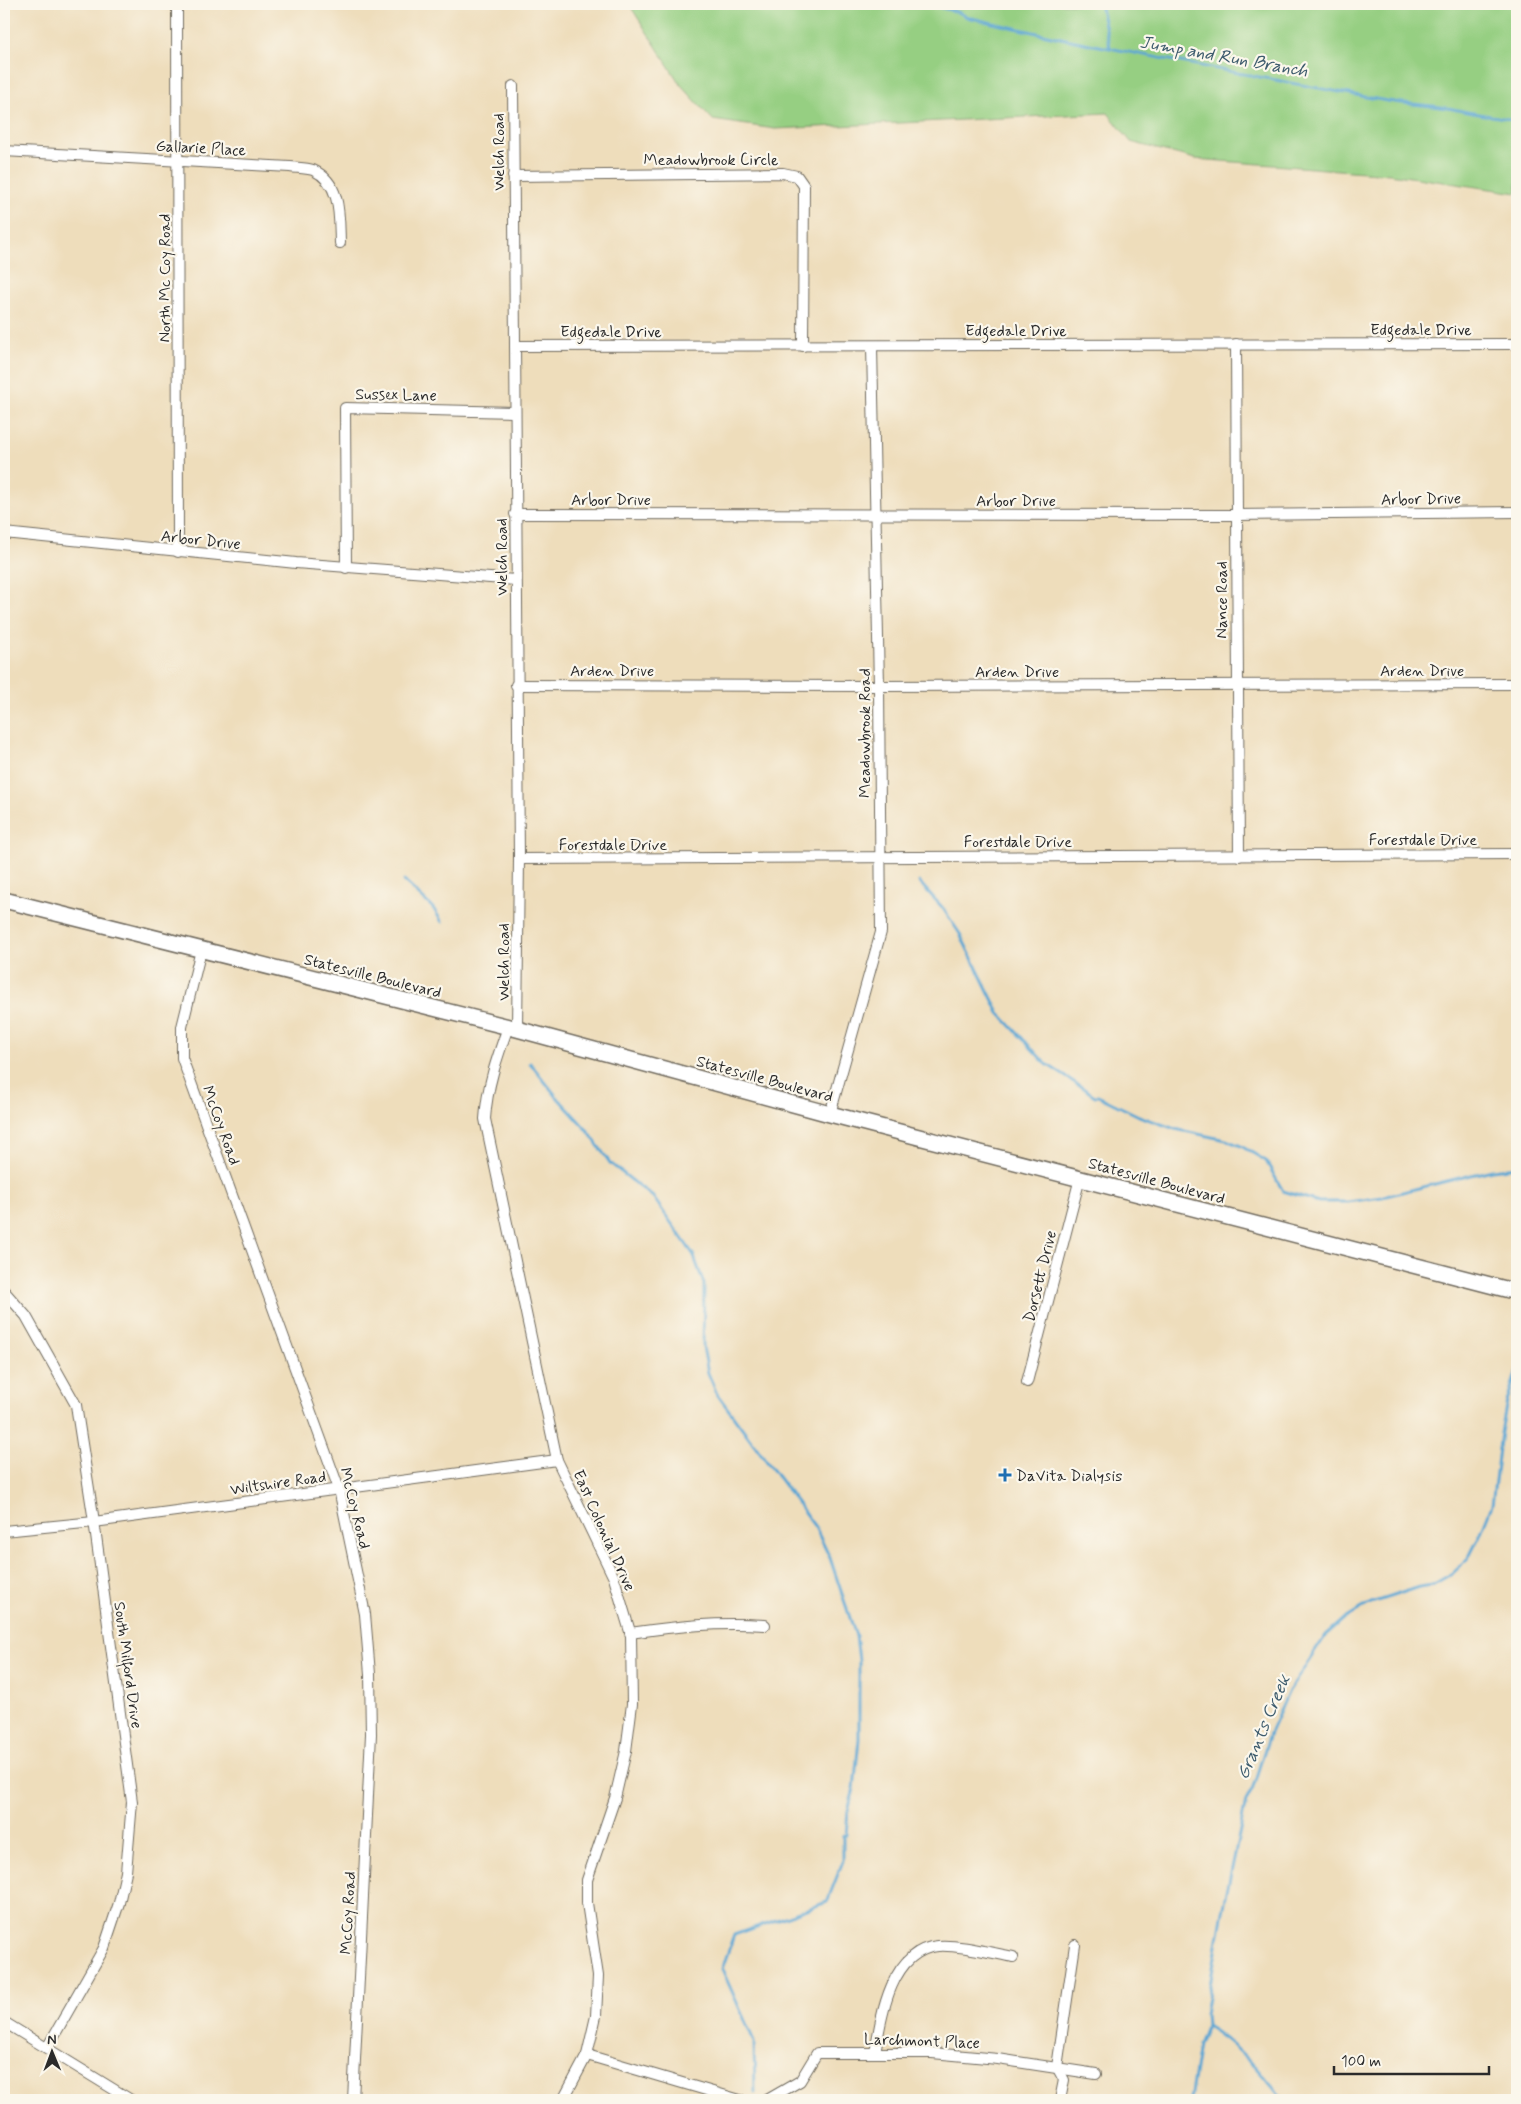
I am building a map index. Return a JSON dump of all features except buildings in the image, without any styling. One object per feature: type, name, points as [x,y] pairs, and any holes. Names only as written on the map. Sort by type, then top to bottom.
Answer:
[{"type":"main road","name":"Statesville Boulevard","points":[[4,900],[513,1028],[830,1114],[1517,1292]]},
{"type":"street","name":"North Mc Coy Road","points":[[177,4],[178,552]]},
{"type":"street","name":"Welch Road","points":[[513,86],[516,685],[519,860],[513,1028]]},
{"type":"street","name":"Gallarie Place","points":[[4,151],[290,167],[312,170],[324,177],[334,189],[339,207],[340,243]]},
{"type":"street","name":"Meadowbrook Circle","points":[[513,176],[783,173],[797,176],[804,186],[803,346]]},
{"type":"street","name":"Nance Road","points":[[1236,344],[1239,856]]},
{"type":"street","name":"Edgedale Drive","points":[[515,346],[1517,344]]},
{"type":"street","name":"Meadowbrook Road","points":[[830,1114],[881,932],[879,686],[872,346]]},
{"type":"street","name":"Sussex Lane","points":[[346,568],[345,408],[514,412]]},
{"type":"street","name":"Arbor Drive","points":[[515,514],[1236,515],[1517,512]]},
{"type":"street","name":"Arbor Drive","points":[[4,533],[346,568],[516,580]]},
{"type":"street","name":"Arden Drive","points":[[516,685],[1517,684]]},
{"type":"street","name":"Forestdale Drive","points":[[519,860],[879,856],[1517,854]]},
{"type":"street","name":"McCoy Road","points":[[202,950],[182,1027],[182,1058],[339,1489],[364,1614],[370,1684],[371,1734],[353,2100]]},
{"type":"street","name":"East Colonial Drive","points":[[513,1028],[494,1063],[487,1096],[486,1119],[557,1460],[614,1578],[630,1633],[632,1704],[626,1751],[615,1798],[587,1880],[586,1903],[598,1976],[596,2016],[587,2054],[577,2077],[563,2100]]},
{"type":"street","name":"Dorsett Drive","points":[[1027,1382],[1080,1178]]},
{"type":"street","name":"South Milford Drive","points":[[4,1291],[26,1316],[76,1405],[94,1522],[130,1793],[130,1835],[126,1872],[119,1903],[104,1948],[47,2048]]},
{"type":"street","name":"Wiltshire Road","points":[[4,1531],[94,1522],[557,1460]]},
{"type":"street","points":[[630,1633],[694,1624],[765,1625]]},
{"type":"street","points":[[875,2053],[880,2021],[898,1972],[910,1958],[923,1950],[938,1946],[1013,1957]]},
{"type":"street","points":[[1060,2100],[1064,2080],[1057,2066],[1075,1946]]},
{"type":"street","points":[[4,2022],[131,2100]]},
{"type":"street","name":"Larchmont Place","points":[[768,2100],[800,2081],[817,2053],[932,2053],[1057,2066],[1096,2074]]},
{"type":"street","points":[[587,2054],[740,2100]]},
{"type":"green space","points":[[629,4],[1517,4],[1517,193],[1390,174],[1195,159],[1131,142],[1108,113],[775,129],[713,120],[680,84]]},
{"type":"waterway","name":"Jump and Run Branch","points":[[929,4],[960,13],[967,17],[1124,51],[1387,101],[1450,108],[1517,121]]},
{"type":"waterway","points":[[1100,4],[1110,47]]},
{"type":"waterway","points":[[404,881],[433,908],[442,922]]},
{"type":"waterway","points":[[919,882],[942,907],[960,934],[999,1013],[1045,1063],[1095,1096],[1139,1116],[1175,1129],[1226,1140],[1241,1146],[1266,1161],[1283,1191],[1319,1202],[1348,1202],[1382,1197],[1492,1170],[1517,1167]]},
{"type":"waterway","points":[[530,1063],[557,1097],[588,1131],[610,1163],[653,1197],[693,1254],[704,1284],[703,1347],[708,1373],[717,1394],[815,1527],[830,1558],[856,1636],[859,1660],[859,1739],[854,1789],[848,1811],[846,1835],[843,1836],[843,1861],[827,1902],[734,1935],[722,1969],[754,2041],[755,2093]]},
{"type":"waterway","name":"Grants Creek","points":[[1190,2100],[1199,2044],[1206,2026],[1205,2014],[1222,1916],[1246,1801],[1252,1790],[1270,1733],[1289,1691],[1326,1635],[1345,1618],[1371,1603],[1432,1585],[1453,1573],[1468,1559],[1492,1505],[1501,1432],[1507,1401],[1517,1371]]},
{"type":"waterway","points":[[1206,2026],[1228,2041],[1248,2059],[1283,2100]]},
{"type":"place","name":"DaVita Dialysis","points":[[1005,1475]]}]
